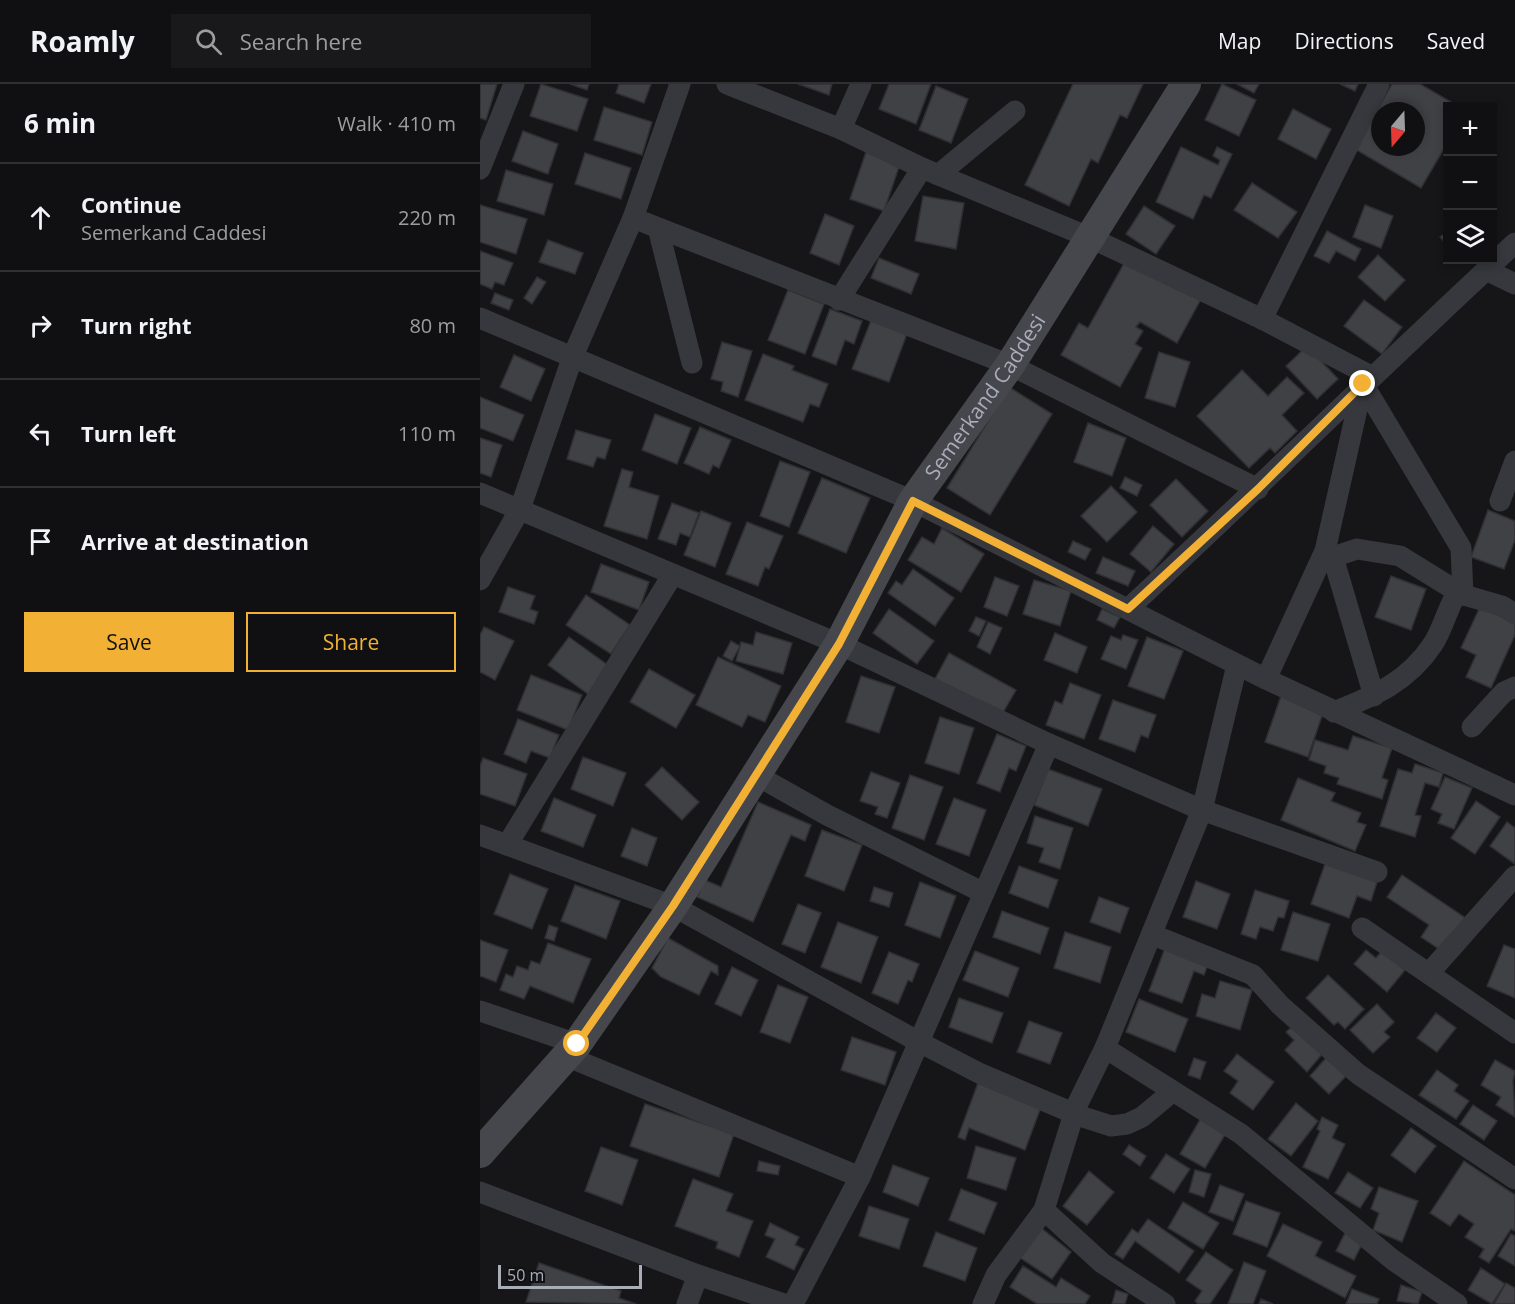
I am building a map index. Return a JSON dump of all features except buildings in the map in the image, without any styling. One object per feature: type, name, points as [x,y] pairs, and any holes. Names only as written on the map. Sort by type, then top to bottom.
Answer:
[{"type":"street","points":[[480,169],[514,84]]},
{"type":"street","points":[[480,580],[520,509],[573,356],[633,218],[680,84]]},
{"type":"street","points":[[727,84],[841,129],[930,172],[1091,238],[1262,319],[1365,382],[1461,548],[1463,595]]},
{"type":"street","points":[[841,129],[861,84]]},
{"type":"street","name":"Semerkand Caddesi","points":[[480,1153],[572,1050],[673,906],[839,644],[913,501],[1010,365],[1185,84]]},
{"type":"street","points":[[1262,319],[1379,84]]},
{"type":"street","points":[[839,300],[930,172],[1015,111]]},
{"type":"street","points":[[633,218],[1010,365],[1258,489]]},
{"type":"street","points":[[657,228],[692,363]]},
{"type":"street","points":[[1128,609],[1258,489],[1365,382],[1515,243]]},
{"type":"street","points":[[1486,270],[1515,284]]},
{"type":"street","points":[[480,318],[913,501],[1237,665],[1515,795]]},
{"type":"street","points":[[1365,382],[1325,551],[1374,696]]},
{"type":"street","points":[[1500,501],[1515,461]]},
{"type":"street","points":[[480,493],[839,644],[1049,744],[1202,810],[1377,872]]},
{"type":"street","points":[[1266,679],[1327,559],[1358,549],[1400,556],[1463,595]]},
{"type":"street","points":[[507,845],[673,574]]},
{"type":"street","points":[[1334,712],[1385,692],[1414,667],[1434,643],[1457,593],[1513,610]]},
{"type":"street","points":[[982,1304],[996,1275],[1044,1210],[1074,1113],[1105,1048],[1153,936],[1202,810],[1237,665]]},
{"type":"street","points":[[1472,728],[1504,692],[1515,687]]},
{"type":"street","points":[[793,1304],[860,1177],[1049,744]]},
{"type":"street","points":[[756,775],[827,815],[984,893]]},
{"type":"street","points":[[480,835],[673,906],[919,1042],[981,1074],[1074,1113],[1111,1126],[1127,1124],[1142,1117],[1172,1092]]},
{"type":"street","points":[[1430,972],[1515,876]]},
{"type":"street","points":[[1362,928],[1430,972],[1515,1033]]},
{"type":"street","points":[[1153,936],[1253,975],[1280,1005],[1358,1074],[1515,1179]]},
{"type":"street","points":[[480,1011],[860,1177]]},
{"type":"street","points":[[1105,1048],[1241,1134],[1393,1260],[1457,1304]]},
{"type":"street","points":[[480,1192],[698,1275],[784,1304]]},
{"type":"street","points":[[1044,1210],[1102,1263],[1165,1304]]},
{"type":"street","points":[[687,1304],[698,1275]]},
{"type":"route","points":[[577,1044],[673,906],[839,644],[913,501],[1128,609],[1258,489],[1363,384]]}]
